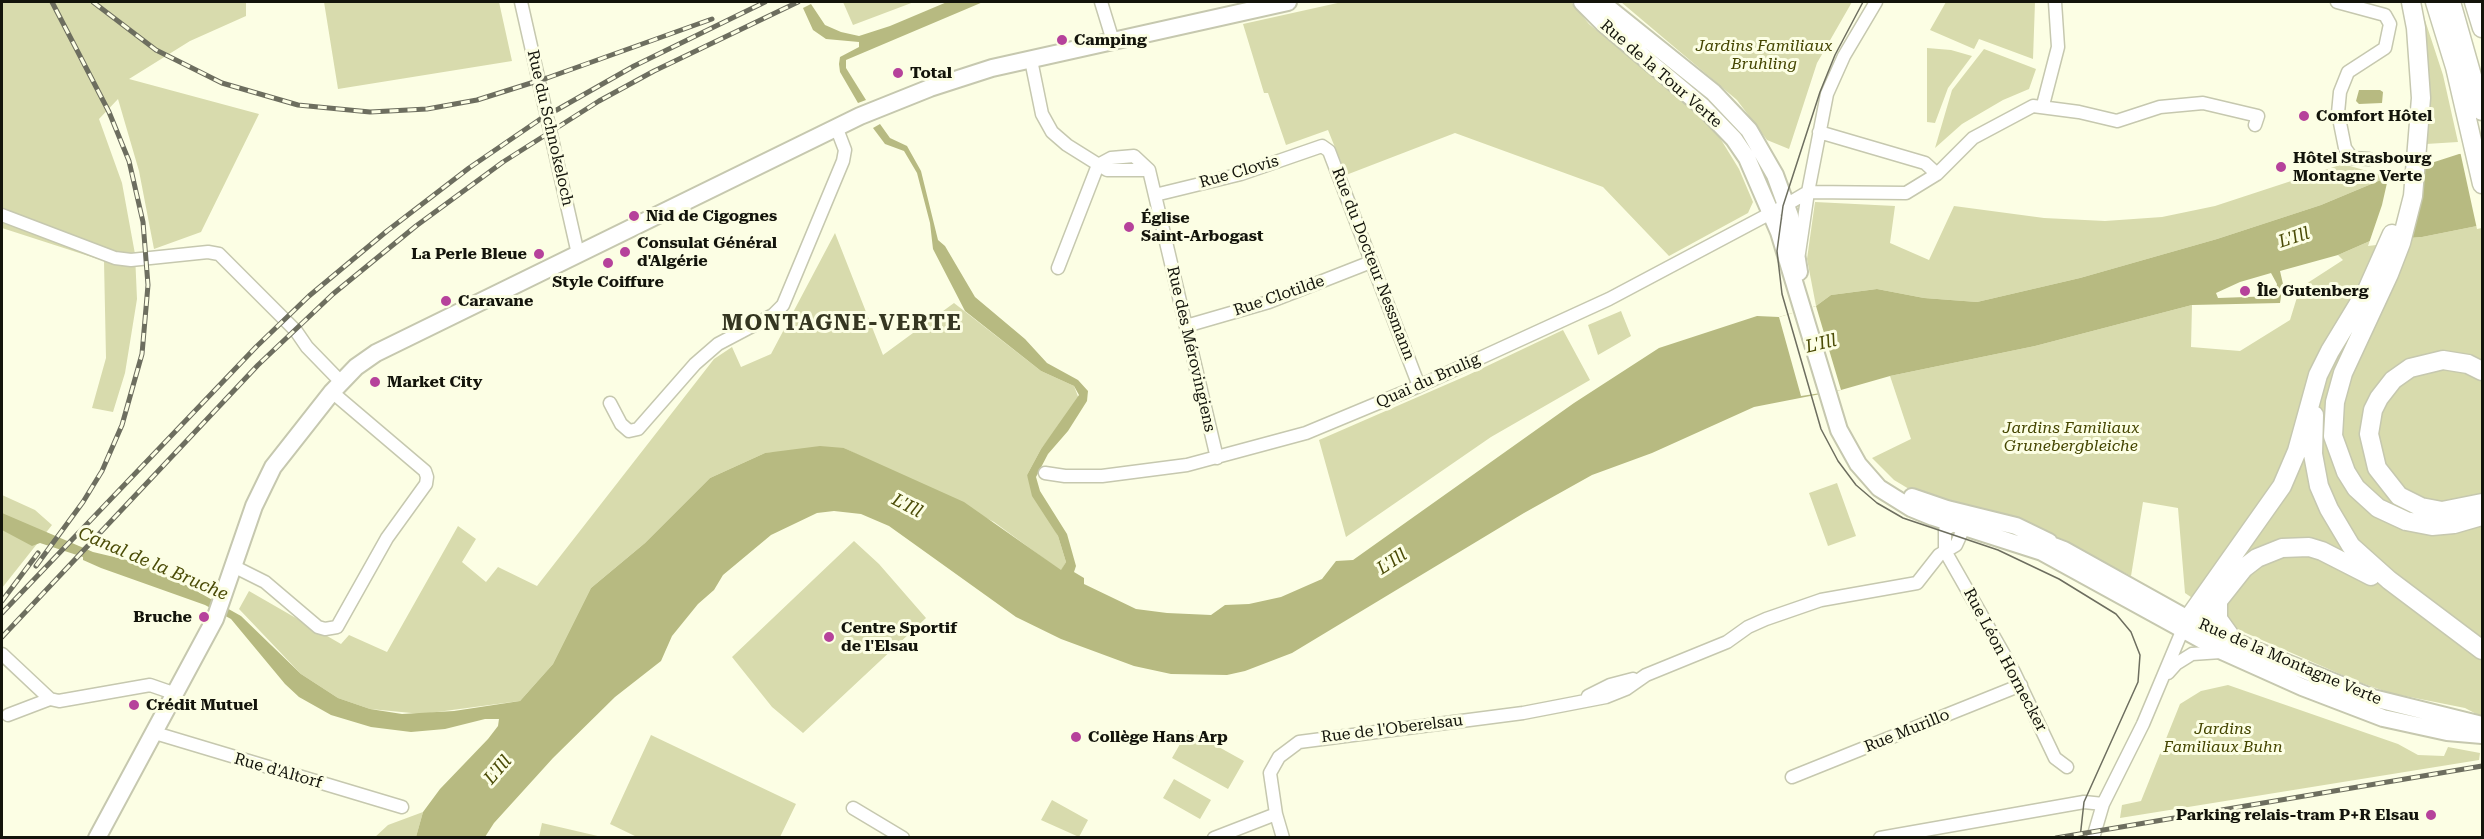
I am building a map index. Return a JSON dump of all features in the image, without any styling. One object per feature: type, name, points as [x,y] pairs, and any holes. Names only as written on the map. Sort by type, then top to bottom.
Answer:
[{"type":"highway","points":[[2189,624],[2282,486],[2297,451],[2318,375],[2346,326],[2382,275],[2401,243],[2413,196],[2419,62],[2411,2]]},
{"type":"highway","points":[[2435,2],[2470,126],[2482,184]]},
{"type":"highway","points":[[2451,2],[2482,111]]},
{"type":"highway","points":[[2474,2],[2482,28]]},
{"type":"highway","points":[[2382,275],[2338,388],[2333,436],[2339,458],[2356,488],[2368,500],[2390,515],[2432,526],[2454,524],[2482,516]]},
{"type":"highway","points":[[2346,326],[2323,381],[2315,412],[2313,454],[2319,486],[2329,509],[2351,546],[2389,580],[2482,650]]},
{"type":"highway","points":[[2482,370],[2462,362],[2443,360],[2410,368],[2393,380],[2379,398],[2373,410],[2369,434],[2376,468],[2404,499],[2421,507],[2442,510],[2462,509],[2482,503]]},
{"type":"highway","points":[[2189,624],[2206,616],[2244,568],[2257,558],[2282,548],[2309,547],[2351,564],[2432,612]]},
{"type":"highway","points":[[2217,600],[2218,619],[2228,646]]},
{"type":"main road","points":[[97,837],[155,734],[215,619],[265,481],[280,455],[336,387],[376,352],[873,111],[972,73],[1288,2]]},
{"type":"main road","name":"Rue de la Tour Verte","points":[[1582,2],[1603,23],[1703,107],[1734,139],[1779,208]]},
{"type":"main road","name":"Rue de la Tour Verte","points":[[1601,2],[1713,92],[1738,117],[1770,165],[1779,208]]},
{"type":"main road","points":[[1779,208],[1794,230],[1800,306]]},
{"type":"main road","points":[[1779,208],[1800,306],[1828,396],[1845,441],[1865,472],[1888,495],[1911,508],[1961,519],[2016,526],[2064,550],[2104,579]]},
{"type":"main road","points":[[1961,519],[2104,579]]},
{"type":"main road","name":"Rue de la Montagne Verte","points":[[2104,579],[2228,646],[2383,718],[2437,730],[2482,735]]},
{"type":"main road","name":"Rue de la Montagne Verte","points":[[2228,646],[2373,698],[2482,725]]},
{"type":"street","name":"Rue du Schnokeloch","points":[[521,2],[578,254]]},
{"type":"street","points":[[1101,2],[1113,41]]},
{"type":"street","points":[[1798,263],[1808,192],[1827,94],[1844,56],[1876,2]]},
{"type":"street","points":[[2043,105],[2058,47],[2055,2]]},
{"type":"street","points":[[2337,2],[2385,15],[2391,24],[2385,48],[2348,72],[2340,92],[2338,114],[2344,148],[2352,158],[2369,159]]},
{"type":"street","name":"Rue des Mérovingiens","points":[[1030,60],[1047,124],[1067,145],[1098,165],[1113,171],[1149,170],[1217,458]]},
{"type":"street","points":[[1779,208],[1808,192],[1897,194],[1912,190],[1937,174],[1973,138],[2023,109],[2043,105],[2117,122],[2160,107],[2203,103],[2258,116],[2255,125]]},
{"type":"street","points":[[610,403],[621,424],[629,431],[638,429],[695,364],[718,344],[773,315],[783,305],[843,161],[845,150],[837,129]]},
{"type":"street","points":[[1819,132],[1925,163],[1937,174]]},
{"type":"street","name":"Rue Clovis","points":[[1155,195],[1241,174],[1322,146]]},
{"type":"street","name":"Rue du Docteur Nessmann","points":[[1322,146],[1329,151],[1419,386]]},
{"type":"street","points":[[1058,268],[1098,165]]},
{"type":"street","name":"Quai du Brulig","points":[[1045,473],[1102,476],[1152,471],[1217,458],[1306,433],[1419,386],[1609,299],[1779,208]]},
{"type":"street","points":[[2,215],[115,258],[131,260],[208,252],[219,254],[296,331],[336,387],[425,471],[426,484],[382,547],[341,623],[330,629],[312,623],[265,582],[235,567]]},
{"type":"street","name":"Rue Clotilde","points":[[1186,326],[1269,302],[1371,262]]},
{"type":"street","name":"Rue de l'Oberelsau","points":[[1276,814],[1270,783],[1271,768],[1284,752],[1299,742],[1523,713],[1570,703],[1610,685],[1646,675],[1727,642],[1753,624],[1808,604],[1917,583],[1948,550],[1945,530],[1961,519]]},
{"type":"street","name":"Rue Léon Hornecker","points":[[1948,550],[2021,685],[2055,758],[2067,768]]},
{"type":"street","points":[[2093,837],[2103,804],[2189,624]]},
{"type":"street","points":[[2160,684],[2185,657],[2228,646]]},
{"type":"street","points":[[2,654],[50,699],[59,701],[150,685],[176,694]]},
{"type":"street","name":"Rue Murillo","points":[[1792,777],[2021,685]]},
{"type":"street","points":[[8,715],[50,699]]},
{"type":"street","name":"Rue d'Altorf","points":[[155,734],[402,807]]},
{"type":"street","points":[[1880,837],[2084,802],[2103,804]]},
{"type":"street","points":[[853,808],[903,837]]},
{"type":"street","points":[[1214,837],[1276,814],[1283,837]]},
{"type":"green space","points":[[2,2],[246,2],[246,16],[190,41],[129,79],[259,114],[201,232],[154,249],[139,171],[118,99],[99,119],[122,183],[135,254],[137,299],[125,373],[113,412],[92,408],[106,358],[104,261],[2,228]]},
{"type":"green space","points":[[324,2],[499,2],[512,61],[338,89]]},
{"type":"green space","points":[[843,2],[914,2],[853,25]]},
{"type":"green space","points":[[1342,2],[1571,2],[1589,24],[1695,112],[1720,138],[1739,169],[1753,202],[1748,213],[1669,256],[1603,187],[1455,133],[1346,175],[1328,130],[1286,145],[1268,93],[1264,93],[1243,24]]},
{"type":"green space","name":"Jardins Familiaux Bruhling","points":[[1621,2],[1852,2],[1817,63],[1789,149],[1767,140],[1737,100]]},
{"type":"green space","points":[[1946,2],[2035,2],[2033,59],[1979,39],[1974,49],[1930,30]]},
{"type":"green space","points":[[2419,2],[2443,75],[2458,142],[2426,144]]},
{"type":"green space","points":[[1927,48],[1951,50],[1972,56],[1948,88],[1935,123],[1927,122]]},
{"type":"green space","points":[[1984,49],[2036,69],[2029,89],[2003,100],[1962,124],[1935,148],[1952,90]]},
{"type":"green space","points":[[2343,164],[2388,177],[2321,205],[2217,239],[2080,278],[1977,302],[1924,298],[1877,289],[1831,295],[1816,306],[1807,259],[1815,202],[1895,206],[1890,243],[1929,260],[1954,206],[2044,218],[2105,221],[2162,217],[2215,206]]},
{"type":"green space","name":"Jardins Familiaux Grunebergbleiche","points":[[2482,225],[2482,717],[2465,708],[2390,693],[2356,681],[2239,630],[2185,593],[2178,508],[2143,502],[2131,576],[2015,517],[1914,492],[1894,480],[1872,458],[1911,439],[1890,376],[2035,346],[2192,305],[2191,347],[2240,351],[2290,320],[2298,294],[2309,282],[2343,260],[2338,255],[2370,241],[2422,237]]},
{"type":"green space","points":[[835,233],[883,355],[954,303],[1041,371],[1074,386],[1079,399],[1041,449],[1027,475],[1058,536],[1066,562],[1061,571],[994,522],[844,448],[765,453],[710,478],[645,543],[591,588],[553,664],[520,701],[422,714],[370,709],[338,698],[301,674],[239,609],[249,591],[341,644],[349,635],[387,652],[458,526],[476,539],[462,562],[486,582],[498,567],[537,586],[714,359],[732,347],[741,367],[771,354]]},
{"type":"green space","points":[[1621,311],[1631,336],[1598,355],[1588,325]]},
{"type":"green space","points":[[1563,330],[1590,380],[1491,437],[1346,537],[1319,440],[1466,376]]},
{"type":"green space","points":[[1837,483],[1856,536],[1828,546],[1809,493]]},
{"type":"green space","points":[[2,495],[35,510],[52,525],[2,588]]},
{"type":"green space","name":"Centre Sportif de l'Elsau","points":[[854,541],[879,564],[926,618],[803,733],[772,707],[732,657]]},
{"type":"green space","name":"Jardins Familiaux Buhn","points":[[2228,685],[2398,744],[2418,755],[2444,756],[2448,747],[2480,753],[2479,760],[2120,818],[2122,805],[2141,801],[2180,704],[2201,691]]},
{"type":"green space","points":[[1188,730],[1244,761],[1228,789],[1172,758]]},
{"type":"green space","points":[[651,735],[796,804],[780,837],[637,837],[610,824]]},
{"type":"green space","points":[[1174,779],[1211,800],[1200,819],[1163,798]]},
{"type":"green space","points":[[1052,800],[1088,820],[1079,837],[1041,820]]},
{"type":"green space","points":[[423,812],[416,837],[374,838],[388,825]]},
{"type":"green space","points":[[542,823],[602,837],[539,837]]},
{"type":"water","points":[[947,2],[983,2],[846,60],[846,68],[866,100],[858,103],[840,72],[839,64],[840,57],[859,47],[859,42],[826,39],[813,30],[803,8],[811,4],[825,25],[859,36],[890,26]]},
{"type":"water","points":[[2359,90],[2380,90],[2383,92],[2382,103],[2359,104],[2356,101]]},
{"type":"water","name":"L'Ill","points":[[880,124],[890,138],[907,146],[921,171],[938,240],[945,246],[975,297],[1025,339],[1047,363],[1078,380],[1088,391],[1087,401],[1068,431],[1048,454],[1036,477],[1040,491],[1067,534],[1076,566],[1074,572],[1084,578],[1084,584],[1136,609],[1167,613],[1211,615],[1225,605],[1249,604],[1281,597],[1322,579],[1336,561],[1353,560],[1574,403],[1659,348],[1757,316],[1779,317],[1816,306],[1831,295],[1877,289],[1924,298],[1977,302],[2080,278],[2217,239],[2321,205],[2388,177],[2459,154],[2482,152],[2482,225],[2422,237],[2370,241],[2338,255],[2280,271],[2283,284],[2280,303],[2192,305],[2035,346],[1890,376],[1841,390],[1754,407],[1652,453],[1592,475],[1524,513],[1292,653],[1245,671],[1227,675],[1171,674],[1134,666],[1061,639],[1016,617],[889,526],[861,514],[834,511],[817,513],[771,535],[723,575],[714,590],[698,604],[672,636],[661,661],[615,697],[553,758],[494,823],[485,837],[416,837],[423,812],[440,789],[488,739],[498,726],[499,719],[485,719],[445,729],[411,732],[371,727],[331,715],[299,697],[285,684],[231,619],[205,605],[101,568],[83,560],[83,557],[40,543],[32,546],[2,530],[2,513],[93,552],[152,566],[241,616],[301,674],[338,698],[370,709],[402,714],[454,711],[520,701],[553,664],[591,588],[645,543],[710,478],[765,453],[820,446],[844,448],[964,502],[1061,570],[1066,562],[1058,536],[1032,496],[1027,475],[1041,449],[1079,395],[1074,386],[1041,371],[965,311],[933,249],[930,223],[917,173],[904,151],[885,144],[873,128]],"holes":[[[2271,273],[2277,284],[2275,296],[2218,298],[2216,293],[2240,282]]]},
{"type":"pier","points":[[2482,149],[2482,228],[2477,229],[2460,151]]},
{"type":"pier","points":[[2424,162],[2410,241],[2368,246],[2382,205],[2389,174]]},
{"type":"pier","points":[[1816,306],[1841,390],[1801,396],[1779,317]]},
{"type":"tram line","points":[[1863,2],[1835,55],[1820,92],[1783,206],[1777,251],[1782,294],[1821,429],[1838,461],[1856,485],[1877,503],[1903,518],[1998,550],[2059,579],[2116,614],[2131,632],[2140,655],[2138,682],[2084,802],[2080,838]]},
{"type":"railway","points":[[36,566],[83,502],[102,471],[122,425],[142,354],[148,285],[143,222],[129,161],[109,112],[52,2]]},
{"type":"railway","points":[[93,2],[156,50],[222,83],[298,105],[370,112],[427,109],[477,100],[547,78],[712,19]]},
{"type":"railway","points":[[2,613],[256,347],[309,296],[387,231],[469,168],[539,120],[634,66],[765,2]]},
{"type":"railway","points":[[2,637],[258,365],[333,294],[416,226],[503,162],[599,101],[654,71],[798,2]]},
{"type":"railway","points":[[2,601],[38,553]]},
{"type":"railway","points":[[2056,838],[2482,766]]},
{"type":"place","name":"Camping","points":[[1062,40]]},
{"type":"place","name":"Total","points":[[898,73]]},
{"type":"place","name":"Comfort Hôtel","points":[[2304,116]]},
{"type":"place","name":"Hôtel Strasbourg Montagne Verte","points":[[2281,167]]},
{"type":"place","name":"Nid de Cigognes","points":[[634,216]]},
{"type":"place","name":"Église Saint-Arbogast","points":[[1129,227]]},
{"type":"place","name":"Consulat Général d'Algérie","points":[[625,252]]},
{"type":"place","name":"La Perle Bleue","points":[[539,254]]},
{"type":"place","name":"Style Coiffure","points":[[608,263]]},
{"type":"place","name":"Île Gutenberg","points":[[2245,291]]},
{"type":"place","name":"Caravane","points":[[446,301]]},
{"type":"place","name":"Market City","points":[[375,382]]},
{"type":"place","name":"Bruche","points":[[204,617]]},
{"type":"place","name":"Centre Sportif de l'Elsau","points":[[829,637]]},
{"type":"place","name":"Crédit Mutuel","points":[[134,705]]},
{"type":"place","name":"Collège Hans Arp","points":[[1076,737]]},
{"type":"place","name":"Parking relais-tram P+R Elsau","points":[[2431,815]]},
{"type":"district","name":"MONTAGNE-VERTE","points":[[842,324]]},
{"type":"water label","name":"Canal de la Bruche","points":[[153,564]]}]
